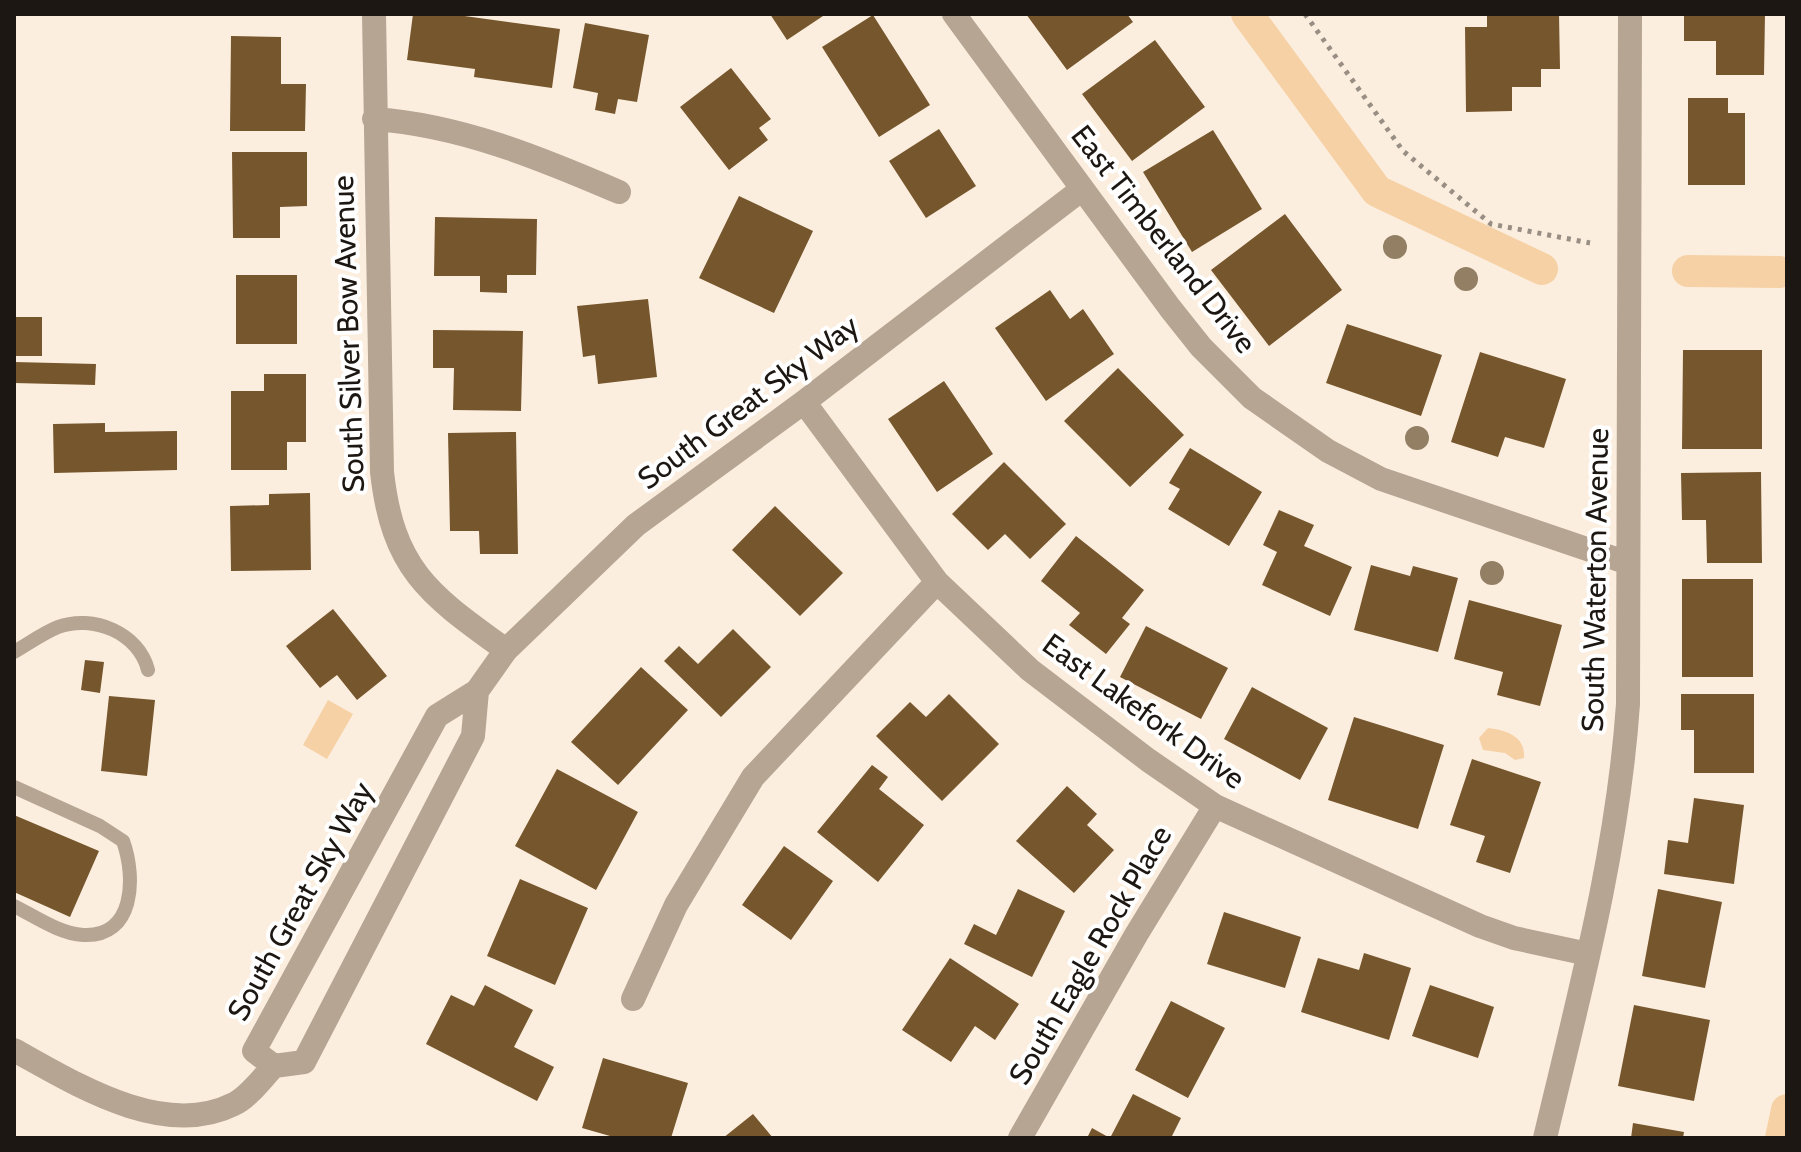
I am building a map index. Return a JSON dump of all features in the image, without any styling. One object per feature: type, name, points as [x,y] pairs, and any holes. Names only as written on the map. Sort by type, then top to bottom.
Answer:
[{"type":"street","name":"South Silver Bow Avenue","points":[[374,14],[382,472],[386,508],[397,542],[414,574],[438,601],[506,650]]},
{"type":"street","name":"East Timberland Drive","points":[[954,14],[1081,190],[1201,347],[1280,420],[1328,451],[1381,479],[1628,563]]},
{"type":"street","name":"South Waterton Avenue","points":[[1545,1138],[1588,954],[1624,763],[1628,704],[1630,14]]},
{"type":"street","points":[[374,119],[417,122],[486,140],[619,192]]},
{"type":"street","name":"South Great Sky Way","points":[[274,1066],[254,1051],[437,716],[477,691],[506,650],[636,525],[804,402],[1081,190]]},
{"type":"street","name":"East Lakefork Drive","points":[[804,402],[937,582],[1030,670],[1148,760],[1215,806],[1480,926],[1514,938],[1588,954]]},
{"type":"street","points":[[633,999],[676,905],[753,777],[937,582]]},
{"type":"street","points":[[14,1050],[77,1085],[155,1113],[199,1114],[235,1104],[274,1066],[304,1062],[473,736],[477,691]]},
{"type":"street","name":"South Eagle Rock Place","points":[[1020,1138],[1136,935],[1215,806]]},
{"type":"lane","points":[[14,652],[58,627],[81,623],[109,629],[129,638],[144,652],[148,670]]},
{"type":"lane","points":[[14,787],[100,826],[123,841],[130,874],[127,912],[112,929],[83,936],[14,906]]},
{"type":"path","points":[[1305,14],[1403,151],[1491,224],[1590,243]]},
{"type":"shaded area","points":[[328,700],[353,714],[327,759],[303,745]]},
{"type":"shaded area","points":[[1488,728],[1514,736],[1522,745],[1524,758],[1515,760],[1505,753],[1483,750],[1479,738]]},
{"type":"building","points":[[413,14],[450,14],[560,29],[552,88],[474,77],[475,69],[407,60]]},
{"type":"building","points":[[770,14],[826,14],[787,40]]},
{"type":"building","points":[[1026,14],[1127,14],[1133,22],[1067,70]]},
{"type":"building","points":[[1487,14],[1559,14],[1560,69],[1541,69],[1541,87],[1512,87],[1512,111],[1466,112],[1465,27],[1487,27]]},
{"type":"building","points":[[1684,14],[1765,14],[1764,75],[1716,75],[1716,41],[1684,41]]},
{"type":"building","points":[[873,15],[930,105],[879,137],[822,47]]},
{"type":"building","points":[[585,23],[649,35],[637,102],[618,99],[615,114],[595,110],[598,93],[573,88]]},
{"type":"building","points":[[231,36],[281,37],[281,84],[306,84],[305,131],[230,131]]},
{"type":"building","points":[[1155,40],[1205,107],[1132,161],[1082,94]]},
{"type":"building","points":[[731,68],[771,119],[759,128],[768,140],[729,170],[680,107]]},
{"type":"building","points":[[1688,98],[1728,98],[1728,113],[1745,113],[1745,185],[1688,185]]},
{"type":"building","points":[[939,129],[976,186],[926,218],[889,161]]},
{"type":"building","points":[[1213,130],[1262,209],[1192,252],[1143,172]]},
{"type":"building","points":[[232,152],[307,152],[307,206],[280,207],[280,238],[233,238]]},
{"type":"building","points":[[739,196],[813,231],[774,313],[699,278]]},
{"type":"building","points":[[1285,214],[1342,290],[1269,346],[1211,270]]},
{"type":"building","points":[[435,217],[537,219],[536,275],[507,275],[507,293],[480,292],[480,276],[434,276]]},
{"type":"building","points":[[236,275],[297,275],[297,344],[236,344]]},
{"type":"building","points":[[1050,290],[1070,319],[1083,309],[1114,354],[1046,401],[995,328]]},
{"type":"building","points":[[648,299],[657,377],[598,384],[595,355],[583,357],[577,306]]},
{"type":"building","points":[[14,317],[42,317],[42,356],[14,356]]},
{"type":"building","points":[[1347,324],[1442,355],[1421,416],[1326,383]]},
{"type":"building","points":[[433,330],[523,331],[521,411],[453,410],[454,368],[433,368]]},
{"type":"building","points":[[1683,350],[1762,350],[1762,449],[1682,449]]},
{"type":"building","points":[[1480,352],[1566,379],[1544,448],[1505,437],[1498,457],[1451,442]]},
{"type":"building","points":[[14,362],[96,364],[95,385],[14,383]]},
{"type":"building","points":[[1118,368],[1184,435],[1130,487],[1064,421]]},
{"type":"building","points":[[264,374],[306,374],[306,442],[287,442],[287,470],[231,470],[231,391],[264,391]]},
{"type":"building","points":[[944,381],[993,454],[937,492],[888,419]]},
{"type":"building","points":[[105,423],[105,432],[177,431],[177,470],[54,473],[53,424]]},
{"type":"building","points":[[516,432],[518,554],[480,554],[479,531],[450,531],[448,433]]},
{"type":"building","points":[[1190,448],[1262,492],[1229,546],[1168,509],[1180,489],[1169,483]]},
{"type":"building","points":[[1004,462],[1066,524],[1030,559],[1005,534],[988,550],[952,514]]},
{"type":"building","points":[[1761,472],[1762,563],[1707,563],[1706,520],[1682,520],[1681,473]]},
{"type":"building","points":[[310,493],[311,570],[231,571],[230,506],[269,505],[269,494]]},
{"type":"building","points":[[775,506],[843,573],[800,616],[732,550]]},
{"type":"building","points":[[1279,510],[1314,525],[1304,546],[1352,567],[1330,616],[1262,585],[1277,552],[1263,545]]},
{"type":"building","points":[[1076,536],[1144,590],[1122,618],[1130,624],[1106,654],[1069,625],[1080,613],[1041,581]]},
{"type":"building","points":[[1371,565],[1410,576],[1413,566],[1458,578],[1438,652],[1354,630]]},
{"type":"building","points":[[1682,579],[1753,579],[1753,677],[1682,677]]},
{"type":"building","points":[[1469,600],[1562,625],[1540,706],[1497,695],[1503,672],[1454,659]]},
{"type":"building","points":[[333,609],[387,676],[357,700],[337,675],[320,688],[286,646]]},
{"type":"building","points":[[1146,626],[1228,668],[1201,719],[1120,677]]},
{"type":"building","points":[[733,629],[771,667],[721,717],[664,661],[679,646],[698,664]]},
{"type":"building","points":[[85,660],[104,662],[100,693],[81,690]]},
{"type":"building","points":[[641,667],[688,710],[618,785],[571,742]]},
{"type":"building","points":[[1252,687],[1328,728],[1300,780],[1224,739]]},
{"type":"building","points":[[949,694],[999,744],[942,801],[876,736],[910,702],[926,717]]},
{"type":"building","points":[[1681,694],[1754,694],[1754,773],[1694,773],[1694,730],[1681,730]]},
{"type":"building","points":[[109,696],[155,700],[147,776],[101,771]]},
{"type":"building","points":[[1354,717],[1444,745],[1418,829],[1328,800]]},
{"type":"building","points":[[1472,759],[1541,782],[1510,873],[1476,862],[1485,836],[1450,825]]},
{"type":"building","points":[[872,765],[888,777],[879,789],[924,825],[878,882],[817,832]]},
{"type":"building","points":[[557,769],[638,812],[596,890],[515,846]]},
{"type":"building","points":[[1067,786],[1097,814],[1087,825],[1114,850],[1074,893],[1016,841]]},
{"type":"building","points":[[1694,798],[1744,805],[1734,884],[1664,874],[1668,840],[1688,843]]},
{"type":"building","points":[[14,815],[99,851],[70,917],[14,892]]},
{"type":"building","points":[[784,846],[833,881],[791,940],[742,905]]},
{"type":"building","points":[[520,879],[588,908],[555,985],[487,956]]},
{"type":"building","points":[[1018,889],[1065,911],[1032,977],[964,944],[974,924],[996,935]]},
{"type":"building","points":[[1658,889],[1722,902],[1705,988],[1642,976]]},
{"type":"building","points":[[1224,912],[1301,937],[1285,988],[1207,964]]},
{"type":"building","points":[[1364,953],[1411,968],[1389,1040],[1301,1012],[1318,958],[1359,970]]},
{"type":"building","points":[[950,958],[1019,1004],[995,1040],[975,1026],[951,1062],[902,1030]]},
{"type":"building","points":[[485,985],[533,1010],[514,1047],[554,1067],[537,1101],[426,1044],[451,995],[474,1006]]},
{"type":"building","points":[[1430,985],[1494,1007],[1478,1058],[1412,1036]]},
{"type":"building","points":[[1171,1001],[1225,1028],[1188,1098],[1135,1070]]},
{"type":"building","points":[[1634,1005],[1710,1020],[1694,1101],[1618,1086]]},
{"type":"building","points":[[603,1058],[688,1083],[671,1138],[617,1138],[582,1128]]},
{"type":"building","points":[[1133,1094],[1181,1118],[1171,1138],[1110,1138]]},
{"type":"building","points":[[753,1114],[773,1138],[723,1138]]},
{"type":"building","points":[[1633,1123],[1684,1132],[1683,1138],[1631,1138]]},
{"type":"building","points":[[1092,1128],[1110,1138],[1087,1138]]},
{"type":"waterway","points":[[1247,14],[1377,191],[1542,269]]},
{"type":"waterway","points":[[1688,271],[1779,272]]},
{"type":"waterway","points":[[1781,1138],[1787,1110]]}]
